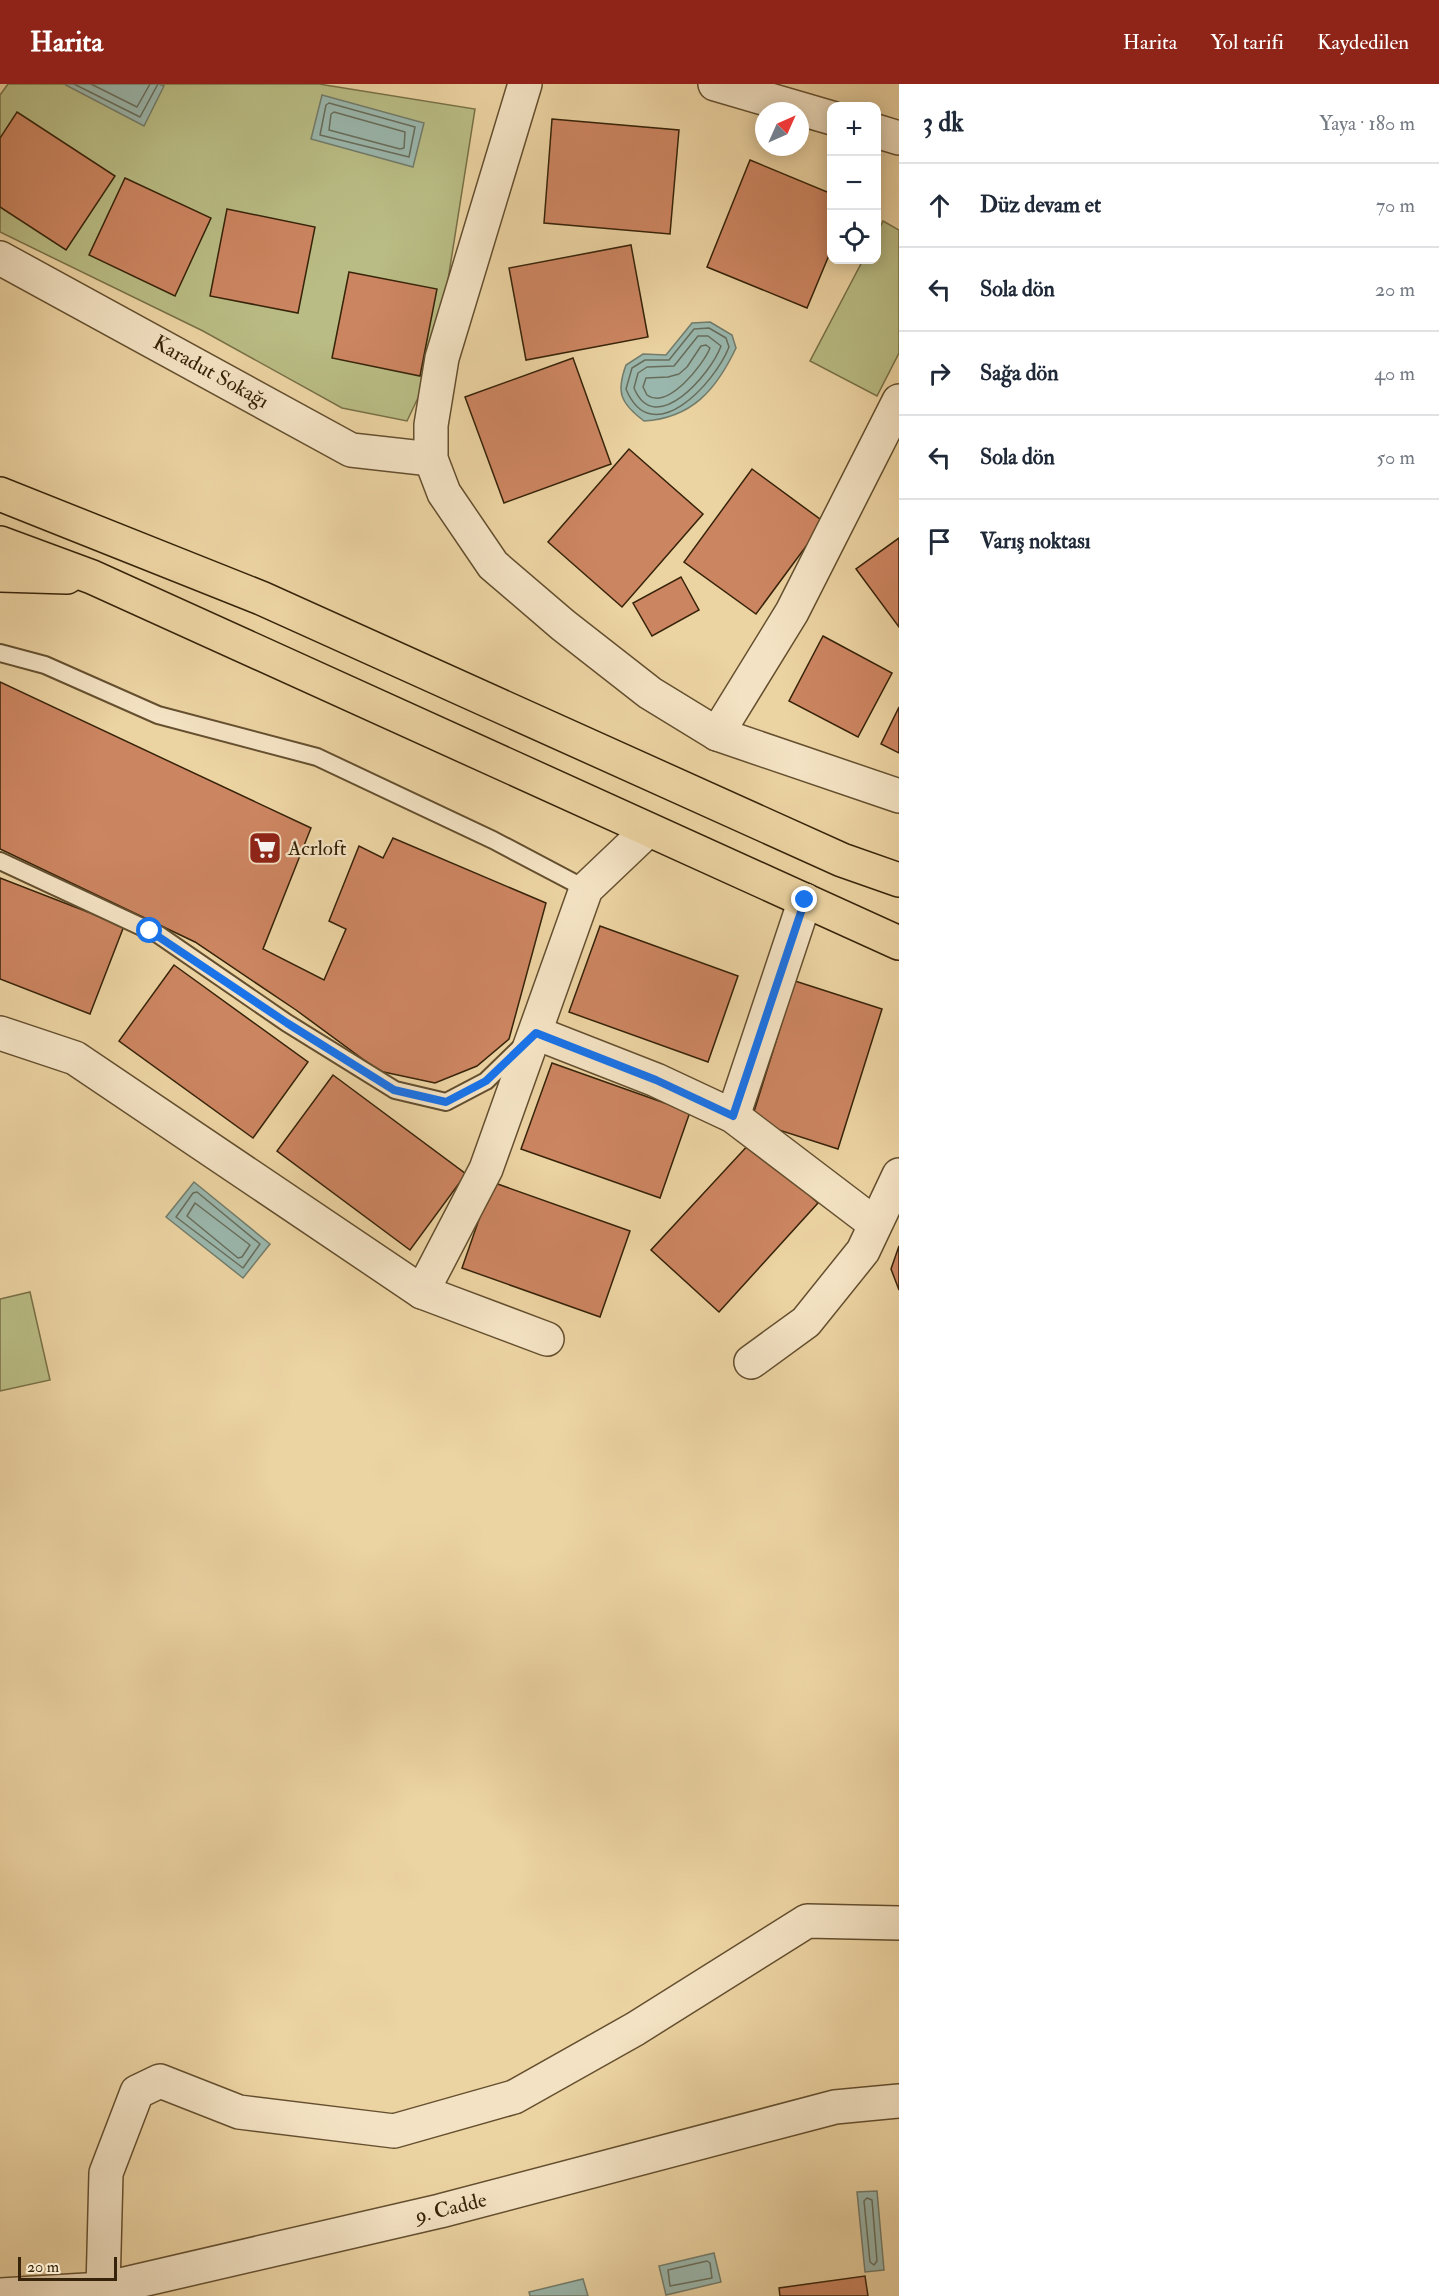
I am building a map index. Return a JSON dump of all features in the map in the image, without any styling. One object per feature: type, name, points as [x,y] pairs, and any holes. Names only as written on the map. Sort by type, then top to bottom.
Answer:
[{"type":"highway","points":[[0,495],[261,598],[842,860],[899,880]]},
{"type":"highway","points":[[0,543],[93,577],[899,943]]},
{"type":"highway","points":[[0,575],[93,577]]},
{"type":"highway","points":[[842,860],[899,865]]},
{"type":"street","points":[[525,84],[442,358],[430,425],[431,459],[444,493],[493,565],[650,693],[717,734],[899,796]]},
{"type":"street","points":[[716,84],[827,117]]},
{"type":"street","points":[[881,133],[899,138]]},
{"type":"street","name":"Karadut Sokağı","points":[[0,258],[351,450],[431,459]]},
{"type":"street","points":[[717,734],[792,612],[899,401]]},
{"type":"street","points":[[422,1292],[486,1169],[586,888],[648,830]]},
{"type":"street","points":[[733,1116],[805,900]]},
{"type":"street","points":[[0,1033],[75,1058],[422,1292],[547,1339]]},
{"type":"street","points":[[536,1033],[656,1080],[733,1116],[875,1224]]},
{"type":"street","points":[[751,1362],[806,1322],[863,1251],[899,1175]]},
{"type":"street","points":[[103,2289],[106,2173],[136,2092],[160,2081],[239,2112],[394,2131],[514,2097],[635,2030],[807,1921],[899,1923]]},
{"type":"street","name":"9. Cadde","points":[[0,2295],[103,2289],[440,2211],[835,2107],[899,2101]]},
{"type":"lane","points":[[0,653],[45,664],[158,715],[317,757],[493,840],[586,888]]},
{"type":"lane","points":[[0,861],[159,935],[287,1023],[394,1090],[446,1102],[486,1081],[536,1033]]},
{"type":"green space","points":[[8,84],[319,84],[475,109],[435,362],[407,421],[342,408],[203,331],[0,232],[0,95]]},
{"type":"green space","points":[[883,221],[899,230],[899,353],[877,396],[810,361],[861,264],[881,264]]},
{"type":"green space","points":[[30,1292],[50,1380],[0,1391],[0,1299]]},
{"type":"water","points":[[64,84],[159,84],[164,86],[144,126]]},
{"type":"water","points":[[322,95],[424,123],[413,167],[311,139]]},
{"type":"water","points":[[710,322],[732,335],[736,348],[720,377],[701,399],[689,408],[661,419],[644,421],[630,408],[622,396],[621,383],[626,365],[643,354],[666,355],[692,323]]},
{"type":"water","points":[[194,1182],[270,1244],[243,1278],[166,1217]]},
{"type":"water","points":[[877,2191],[884,2270],[865,2272],[857,2192]]},
{"type":"water","points":[[714,2253],[721,2282],[666,2295],[659,2266]]},
{"type":"water","points":[[583,2279],[588,2296],[530,2296],[529,2292]]},
{"type":"building","points":[[17,112],[115,176],[66,250],[0,207],[0,138]]},
{"type":"building","points":[[552,119],[679,130],[670,234],[544,223]]},
{"type":"building","points":[[750,160],[827,192],[827,260],[807,308],[707,267]]},
{"type":"building","points":[[125,178],[211,218],[175,296],[89,255]]},
{"type":"building","points":[[227,209],[315,227],[298,313],[210,296]]},
{"type":"building","points":[[631,245],[648,337],[526,360],[509,268]]},
{"type":"building","points":[[349,272],[437,289],[420,376],[332,358]]},
{"type":"building","points":[[573,358],[611,464],[504,503],[465,397]]},
{"type":"building","points":[[629,449],[703,514],[622,607],[548,542]]},
{"type":"building","points":[[752,469],[824,522],[756,614],[684,562]]},
{"type":"building","points":[[899,538],[899,627],[856,569]]},
{"type":"building","points":[[681,577],[699,610],[652,636],[633,603]]},
{"type":"building","points":[[823,636],[892,673],[858,737],[789,701]]},
{"type":"building","points":[[0,682],[311,828],[263,949],[324,980],[346,929],[329,921],[359,846],[383,858],[393,838],[546,903],[509,1039],[477,1066],[435,1083],[379,1071],[296,1010],[195,942],[0,849]]},
{"type":"building","points":[[899,707],[899,753],[881,744]]},
{"type":"building","points":[[0,878],[124,926],[90,1014],[0,979]]},
{"type":"building","points":[[600,926],[738,976],[708,1062],[569,1012]]},
{"type":"building","points":[[174,965],[308,1062],[253,1138],[119,1041]]},
{"type":"building","points":[[795,981],[882,1009],[838,1149],[751,1121]]},
{"type":"building","points":[[552,1063],[690,1112],[660,1198],[521,1149]]},
{"type":"building","points":[[333,1075],[466,1174],[410,1250],[277,1151]]},
{"type":"building","points":[[751,1142],[818,1203],[719,1312],[651,1250]]},
{"type":"building","points":[[492,1182],[630,1231],[600,1317],[462,1268]]},
{"type":"building","points":[[899,1246],[899,1290],[891,1269]]},
{"type":"building","points":[[865,2276],[868,2296],[780,2296],[779,2288]]},
{"type":"place","name":"Acrloft","points":[[265,848]]},
{"type":"route","points":[[150,931],[287,1023],[394,1090],[446,1102],[486,1081],[536,1033],[656,1080],[733,1116],[805,900]]}]
